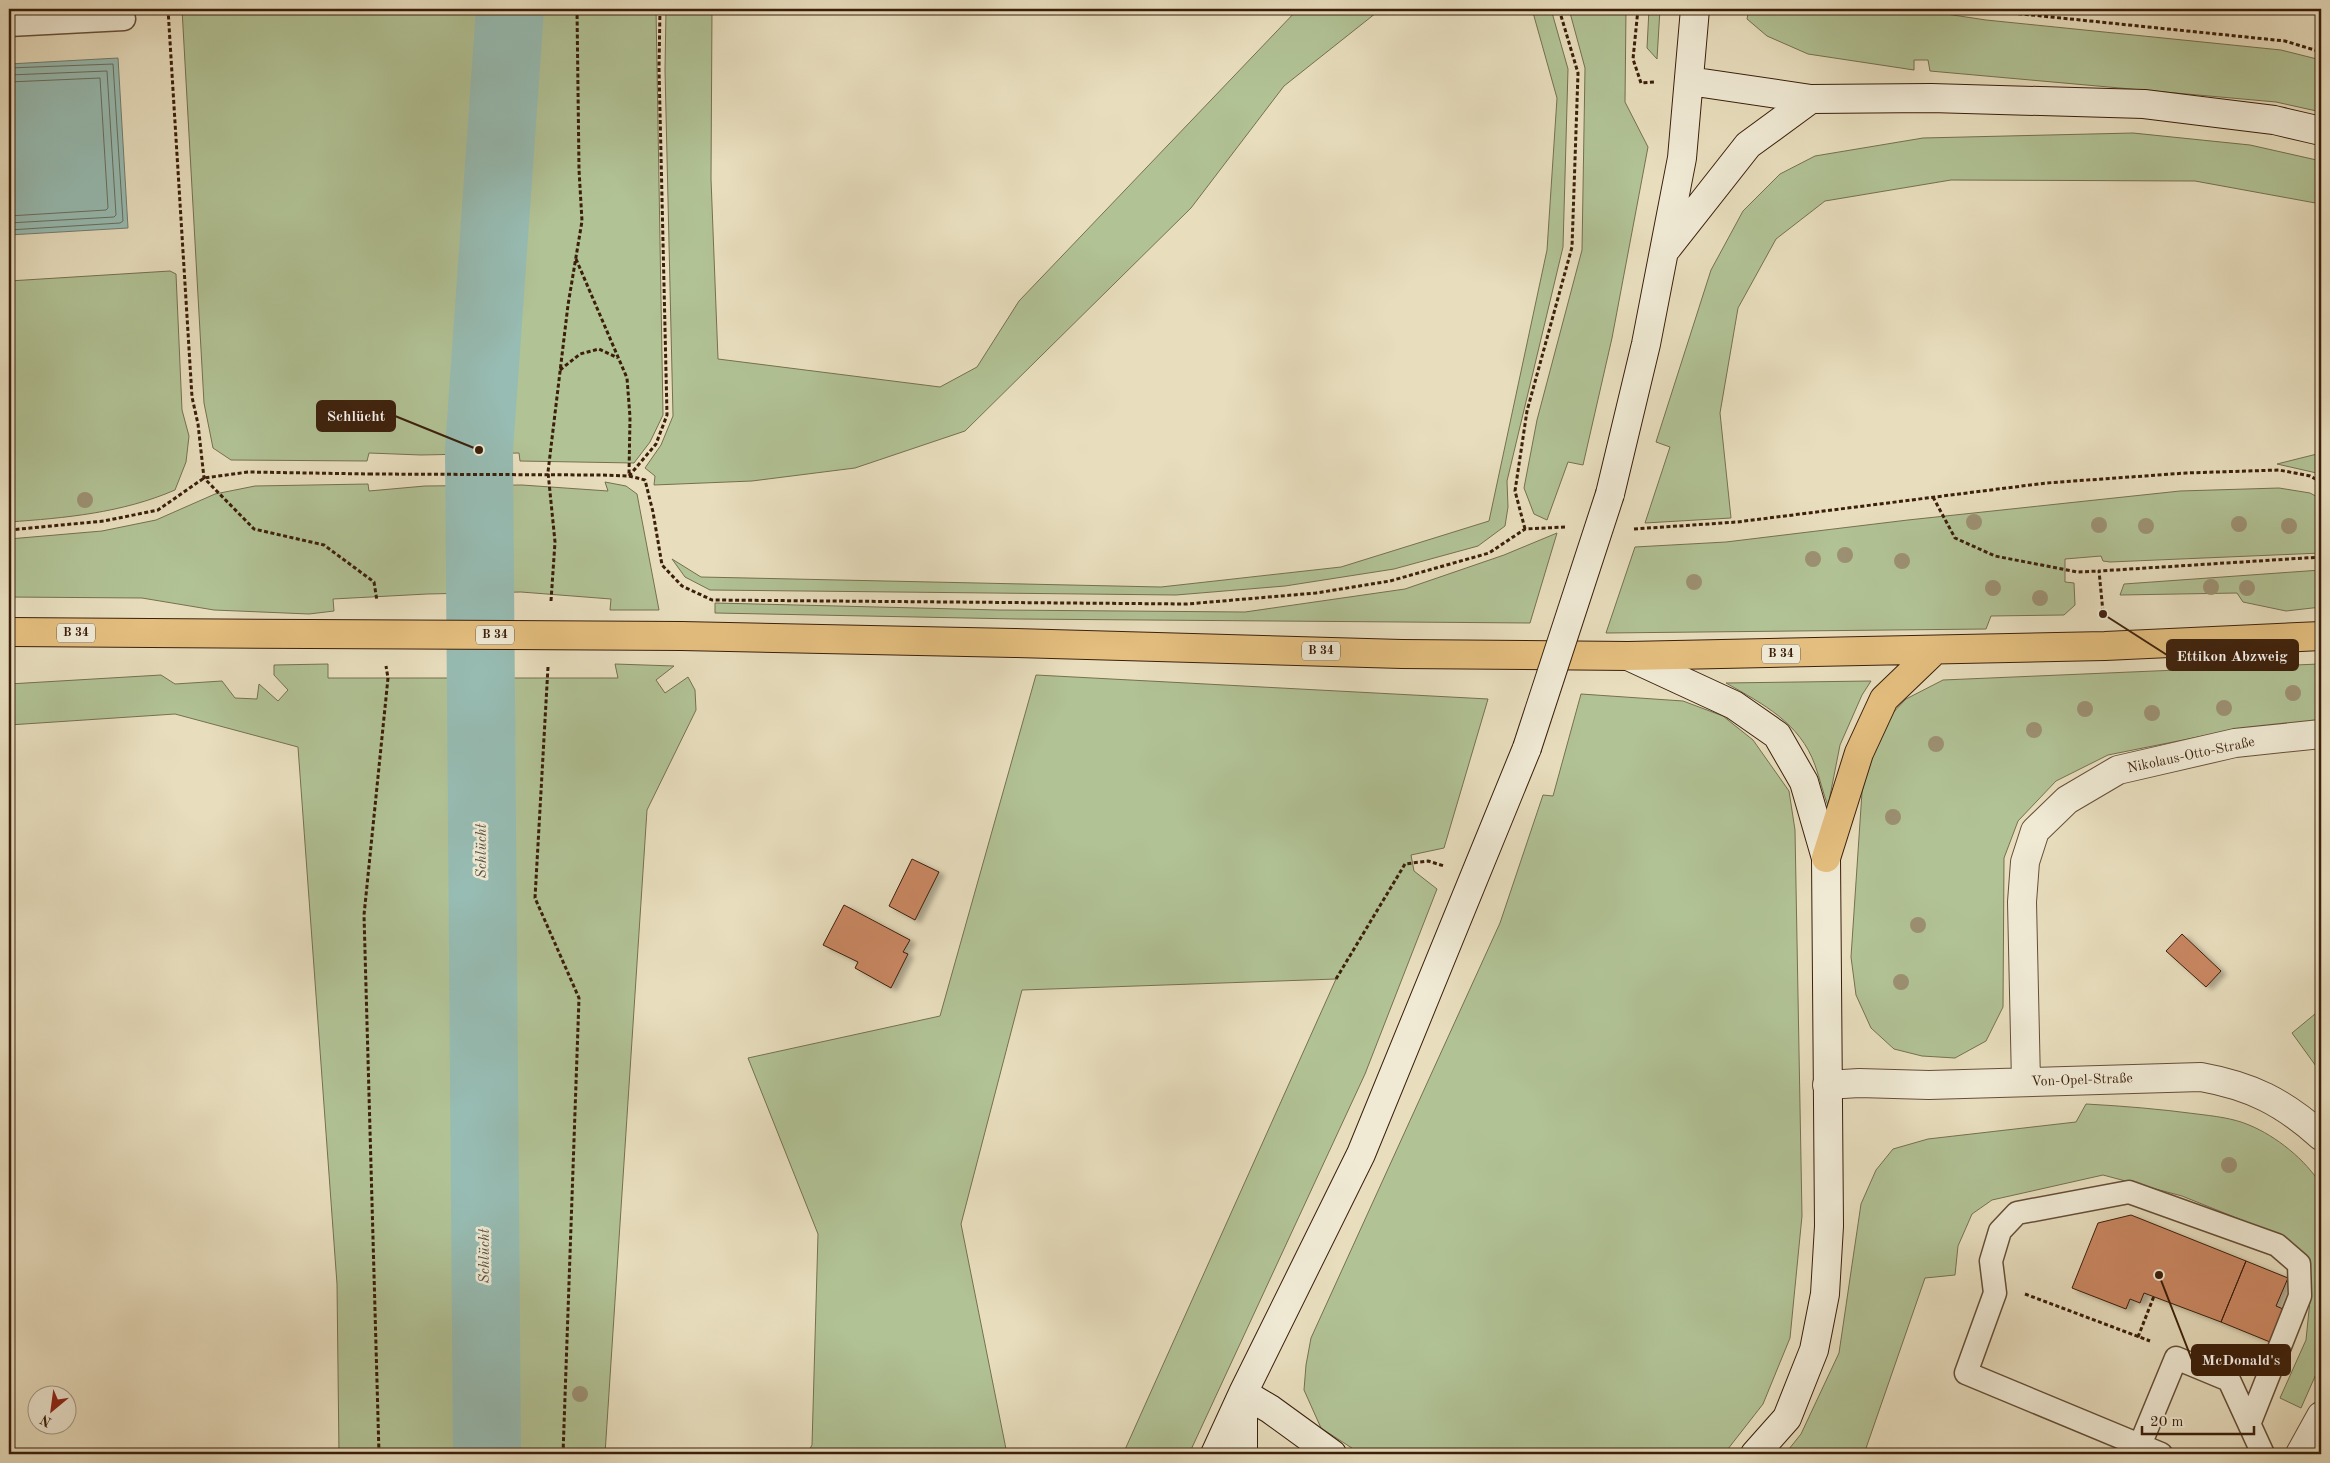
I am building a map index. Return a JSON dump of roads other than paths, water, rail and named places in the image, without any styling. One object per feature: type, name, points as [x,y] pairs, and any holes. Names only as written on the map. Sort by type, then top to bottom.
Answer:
[{"type":"main road","points":[[1215,1454],[1243,1393],[1361,1154],[1527,748],[1610,494],[1665,250],[1682,158],[1695,9]]},
{"type":"main road","points":[[1689,81],[1811,100],[1930,98],[2144,104],[2274,120],[2321,131]]},
{"type":"main road","points":[[1665,250],[1748,145],[1811,100]]},
{"type":"main road","name":"B 34","points":[[9,632],[680,636],[1004,642],[1402,654],[1628,656],[1934,651],[2105,646],[2321,636]]},
{"type":"main road","points":[[1826,858],[1859,753],[1884,699],[1934,651]]},
{"type":"main road","points":[[1628,656],[1734,705],[1777,735],[1804,782],[1826,858],[1829,1226],[1825,1294],[1814,1350],[1787,1418],[1755,1454]]},
{"type":"main road","name":"Nikolaus-Otto-Straße","points":[[2026,1082],[2022,902],[2025,862],[2035,831],[2067,800],[2118,770],[2235,743],[2321,734]]},
{"type":"main road","name":"Von-Opel-Straße","points":[[1827,1085],[1860,1083],[1929,1085],[2201,1077],[2229,1082],[2280,1102],[2321,1136]]},
{"type":"main road","points":[[1243,1393],[1243,1454]]},
{"type":"main road","points":[[1243,1393],[1270,1409],[1332,1454]]},
{"type":"main road","points":[[2300,1454],[2321,1416]]},
{"type":"lane","points":[[9,25],[124,19]]},
{"type":"lane","points":[[2161,1454],[1966,1373],[1994,1288],[1991,1261],[2000,1231],[2017,1213],[2128,1192],[2278,1244],[2299,1264],[2300,1296],[2250,1422]]},
{"type":"lane","points":[[2140,1445],[2176,1358],[2229,1380],[2250,1422],[2263,1454]]},
{"type":"water","points":[[118,58],[128,228],[9,235],[9,64]]},
{"type":"waterway","name":"Schlücht","points":[[487,1454],[479,450],[510,9]]},
{"type":"place","name":"Schlücht","points":[[479,450]]},
{"type":"place","name":"Ettikon Abzweig","points":[[2103,614]]},
{"type":"place","name":"McDonald's","points":[[2159,1275]]}]
